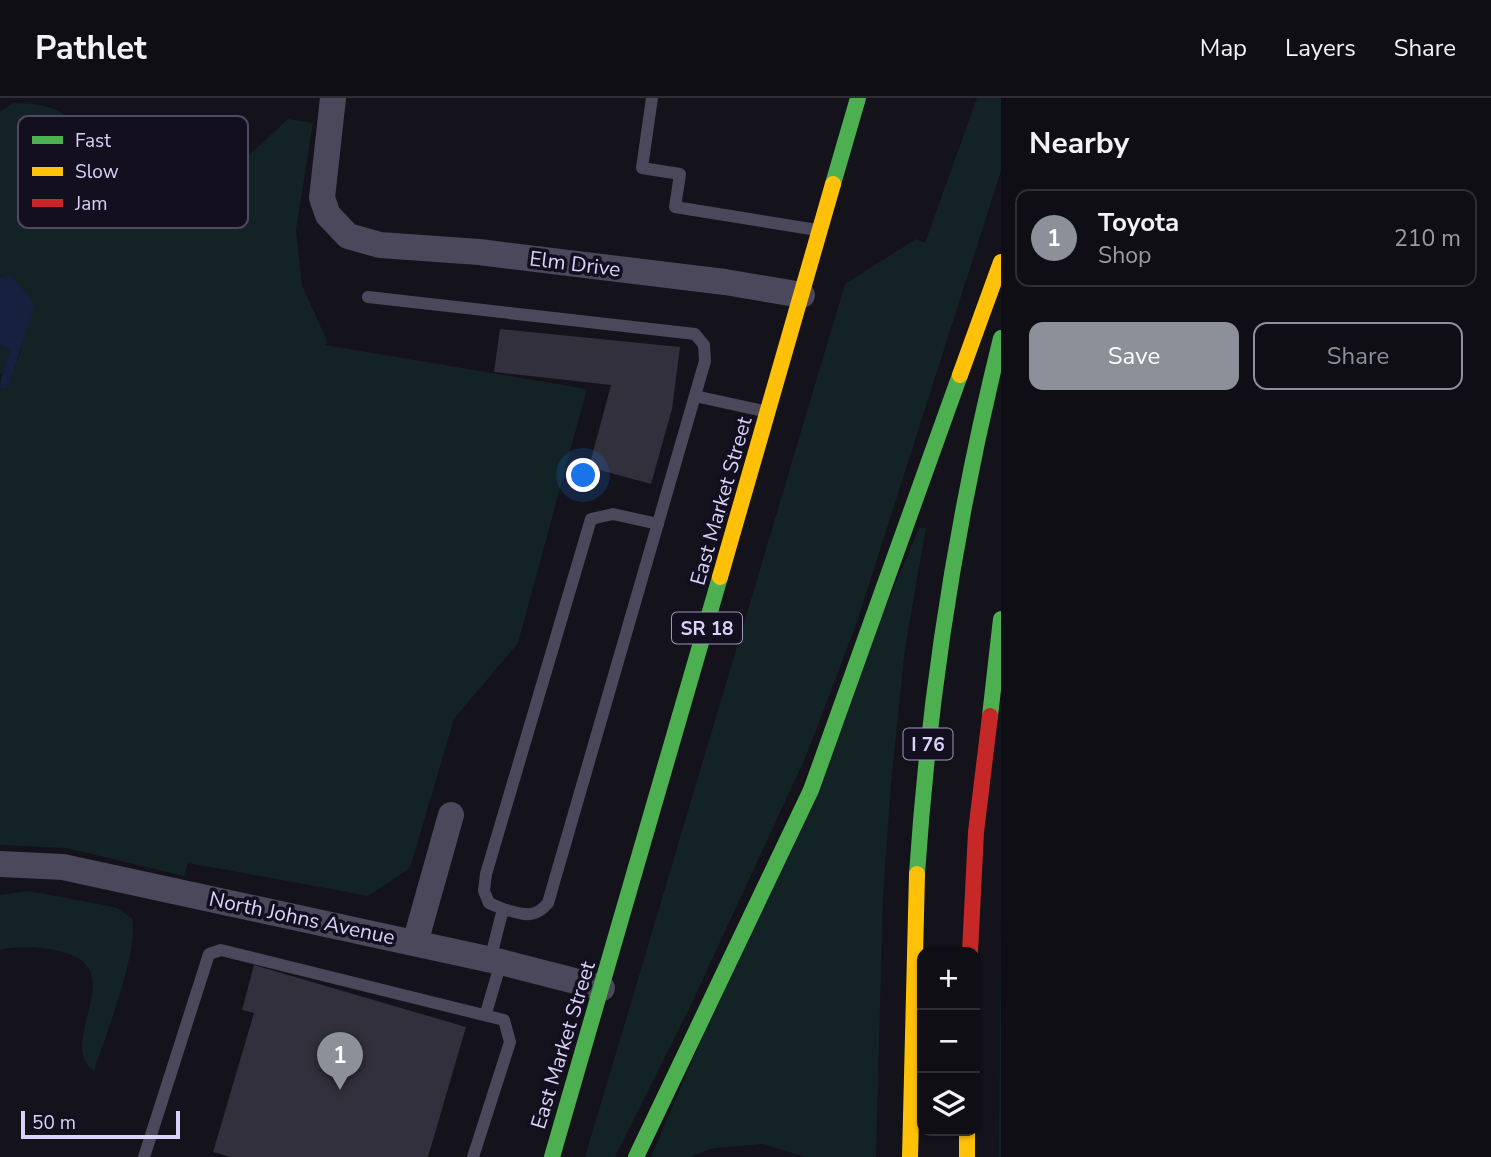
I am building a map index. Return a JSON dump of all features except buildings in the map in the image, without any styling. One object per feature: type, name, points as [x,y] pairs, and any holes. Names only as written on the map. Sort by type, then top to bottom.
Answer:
[{"type":"main road","name":"East Market Street","points":[[552,1157],[858,98]]},
{"type":"main road","points":[[636,1157],[683,1051],[779,861],[811,790],[1001,262]]},
{"type":"main road","name":"I 76","points":[[910,1157],[914,935],[926,760],[955,547],[982,412],[1001,338]]},
{"type":"main road","name":"I 76","points":[[970,947],[977,818],[1001,619]]},
{"type":"main road","points":[[967,1136],[967,1157]]},
{"type":"street","name":"Elm Drive","points":[[333,98],[321,198],[327,215],[348,236],[380,244],[493,254],[725,282],[802,295]]},
{"type":"street","points":[[415,943],[451,815]]},
{"type":"street","name":"North Johns Avenue","points":[[0,864],[63,867],[496,961],[602,988]]},
{"type":"lane","points":[[652,98],[642,168],[680,174],[675,207],[821,231]]},
{"type":"lane","points":[[368,297],[695,334],[704,345],[705,361],[658,524],[548,903],[541,912],[530,916],[503,909],[489,903],[484,891],[486,874],[591,519],[613,514],[658,524]]},
{"type":"lane","points":[[695,396],[767,412]]},
{"type":"lane","points":[[486,1013],[503,909]]},
{"type":"lane","points":[[144,1157],[209,954],[221,950],[486,1013],[504,1020],[510,1042],[473,1157]]},
{"type":"shaded area","points":[[977,98],[1001,98],[1001,171],[857,622],[807,754],[689,1009],[615,1157],[585,1157],[845,284],[916,239],[925,243]]},
{"type":"shaded area","points":[[13,103],[35,104],[51,108],[65,116],[18,116],[18,228],[248,228],[248,156],[288,119],[313,123],[296,230],[302,285],[328,343],[325,345],[587,389],[518,643],[454,719],[410,868],[368,896],[188,863],[184,876],[66,848],[0,845],[0,389],[9,386],[21,349],[11,276],[0,277],[0,112]]},
{"type":"shaded area","points":[[0,345],[10,347],[6,368],[0,375]]},
{"type":"shaded area","points":[[919,528],[926,528],[905,648],[883,896],[876,1157],[805,1157],[763,1144],[714,1148],[690,1157],[651,1157]]},
{"type":"shaded area","points":[[29,891],[115,907],[132,918],[131,950],[126,971],[94,1071],[84,1058],[82,1043],[92,989],[90,973],[80,960],[44,948],[14,947],[0,950],[0,895]]},
{"type":"shaded area","points":[[1001,924],[1001,1157],[999,1157]]},
{"type":"water","points":[[11,275],[34,304],[9,387],[0,389],[10,348],[0,345],[0,277]]},
{"type":"traffic: fast","points":[[833,184],[858,98]]},
{"type":"traffic: fast","points":[[917,874],[929,739],[947,605],[971,471],[1001,338]]},
{"type":"traffic: fast","points":[[636,1157],[811,790],[960,375]]},
{"type":"traffic: fast","points":[[552,1157],[720,577]]},
{"type":"traffic: fast","points":[[990,716],[1001,619]]},
{"type":"traffic: slow","points":[[720,577],[833,184]]},
{"type":"traffic: slow","points":[[960,375],[1001,262]]},
{"type":"traffic: slow","points":[[910,1157],[917,874]]},
{"type":"traffic: slow","points":[[967,1136],[967,1157]]},
{"type":"traffic: jam","points":[[970,947],[976,832],[990,716]]},
{"type":"place","name":"Toyota","points":[[340,1090]]}]
